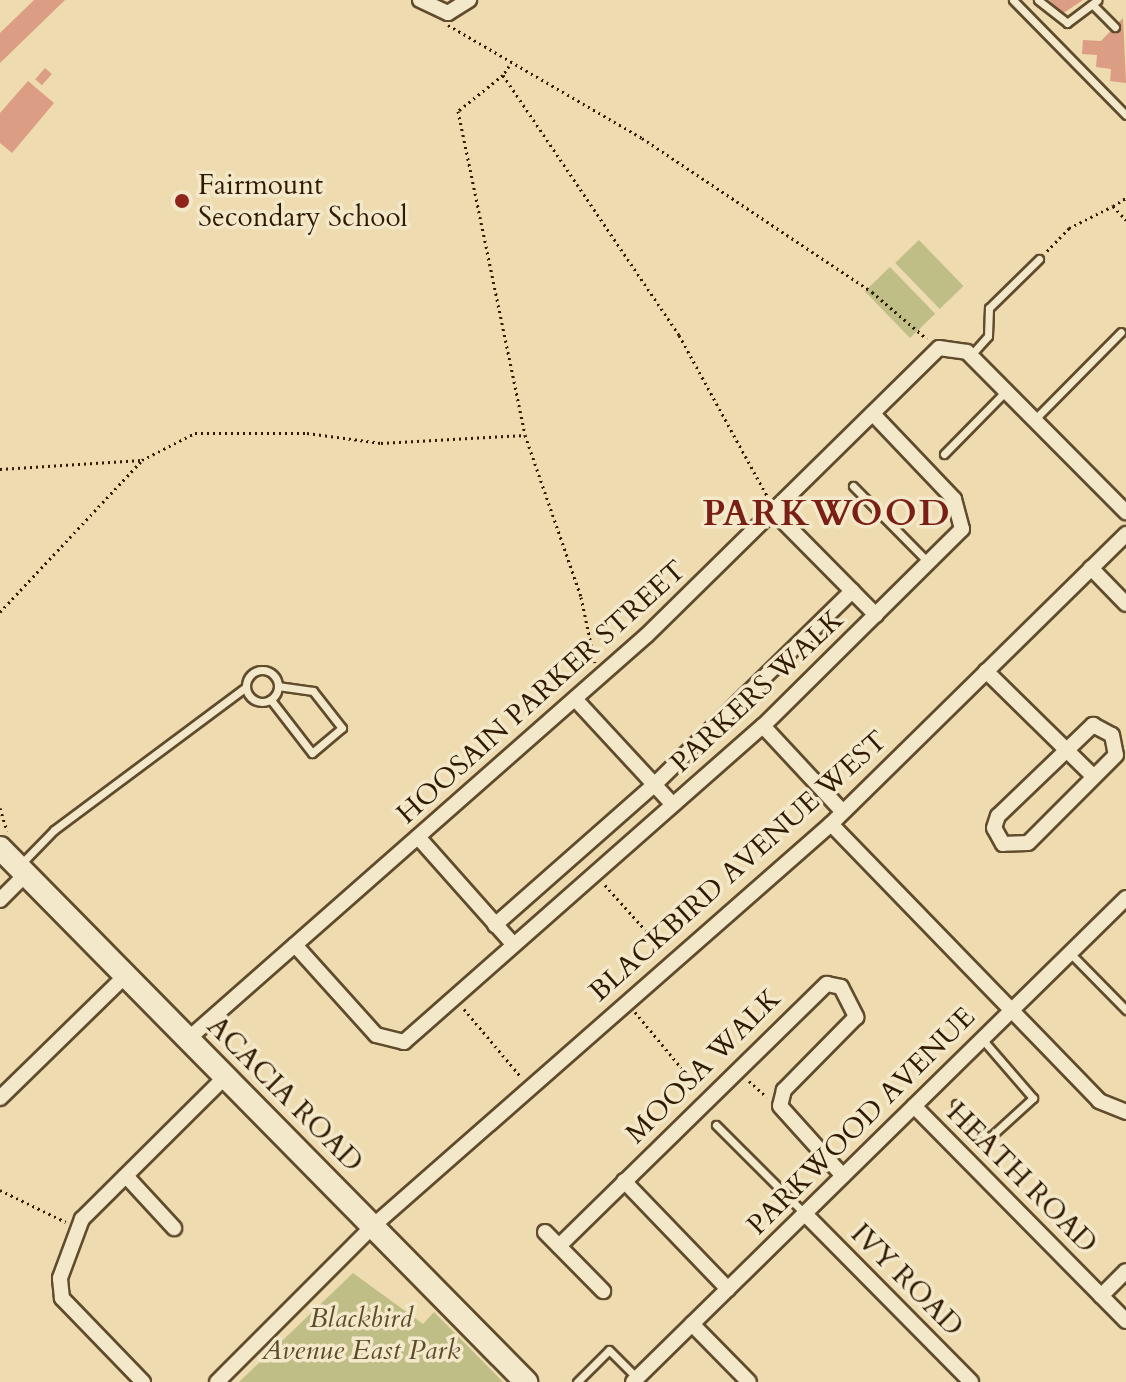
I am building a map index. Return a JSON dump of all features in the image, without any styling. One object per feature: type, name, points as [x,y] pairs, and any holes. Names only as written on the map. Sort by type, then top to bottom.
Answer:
[{"type":"street","points":[[420,0],[448,13],[469,0]]},
{"type":"street","points":[[939,348],[952,345],[971,355],[1126,512]]},
{"type":"street","name":"HOOSAIN PARKER STREET","points":[[188,1039],[600,677],[774,512],[939,348]]},
{"type":"street","name":"PARKERS WALK","points":[[295,945],[376,1035],[396,1044],[514,945],[763,726],[962,529],[961,509],[873,414]]},
{"type":"street","name":"PARKERS WALK","points":[[774,512],[876,615]]},
{"type":"street","name":"BLACKBIRD AVENUE WEST","points":[[217,1382],[373,1226],[831,824],[1126,534]]},
{"type":"street","points":[[1091,568],[1126,604]]},
{"type":"street","name":"PARKERS WALK","points":[[495,925],[655,784],[852,591]]},
{"type":"street","points":[[986,671],[1094,777]]},
{"type":"street","name":"PARKERS WALK","points":[[575,699],[673,805]]},
{"type":"street","points":[[763,726],[843,812]]},
{"type":"street","points":[[1088,726],[1112,735],[1116,755],[1028,843],[1003,844],[994,828],[998,816],[1063,747],[1088,726]]},
{"type":"street","points":[[831,824],[1099,1101],[1126,1112]]},
{"type":"street","points":[[418,837],[514,945]]},
{"type":"street","name":"ACACIA ROAD","points":[[3,843],[22,870],[526,1382]]},
{"type":"street","points":[[0,900],[22,870]]},
{"type":"street","name":"PARKWOOD AVENUE","points":[[635,1380],[1126,898]]},
{"type":"street","points":[[0,1098],[126,975]]},
{"type":"street","name":"MOOSA WALK","points":[[559,1246],[819,987],[841,987],[856,1017],[784,1090],[780,1106]]},
{"type":"street","points":[[143,1382],[62,1298],[60,1278],[75,1229],[225,1077]]},
{"type":"street","points":[[780,1106],[843,1176]]},
{"type":"street","name":"HEATH ROAD","points":[[914,1106],[1126,1321]]},
{"type":"street","points":[[126,1176],[174,1228]]},
{"type":"street","name":"MOOSA WALK","points":[[624,1181],[728,1289]]},
{"type":"street","name":"IVY ROAD","points":[[805,1214],[971,1382]]},
{"type":"street","points":[[545,1232],[603,1291]]},
{"type":"street","points":[[1101,1296],[1126,1271]]},
{"type":"street","points":[[692,1324],[749,1382]]},
{"type":"lane","points":[[1013,0],[1126,115]]},
{"type":"lane","points":[[1038,0],[1067,23],[1095,2],[1115,27]]},
{"type":"lane","points":[[971,355],[988,336],[989,308],[1039,259]]},
{"type":"lane","points":[[1035,419],[1121,332]]},
{"type":"lane","points":[[944,454],[1006,391]]},
{"type":"lane","points":[[853,486],[929,563]]},
{"type":"lane","points":[[22,870],[54,830],[246,687],[259,670],[270,672],[279,686],[313,691],[342,728],[312,753],[271,700]]},
{"type":"lane","points":[[271,700],[279,686]]},
{"type":"lane","points":[[246,687],[255,701],[271,700]]},
{"type":"lane","points":[[1070,953],[1126,1010]]},
{"type":"lane","points":[[956,1104],[988,1139],[1033,1098],[982,1039]]},
{"type":"lane","points":[[716,1125],[805,1214]]},
{"type":"lane","points":[[577,1382],[609,1350],[635,1380]]},
{"type":"path","points":[[448,13],[448,30],[642,138],[872,292],[939,348]]},
{"type":"path","points":[[509,66],[503,75],[458,111],[525,435],[581,597],[600,677]]},
{"type":"path","points":[[503,75],[679,335],[774,512]]},
{"type":"path","points":[[1039,259],[1069,228],[1126,198]]},
{"type":"path","points":[[1113,206],[1126,220]]},
{"type":"path","points":[[0,612],[142,460],[195,433],[307,433],[381,443],[525,435]]},
{"type":"path","points":[[0,469],[142,460]]},
{"type":"path","points":[[0,808],[3,843]]},
{"type":"path","points":[[595,874],[666,954]]},
{"type":"path","points":[[460,1004],[524,1080]]},
{"type":"path","points":[[632,1009],[708,1098]]},
{"type":"path","points":[[737,1069],[780,1106]]},
{"type":"path","points":[[0,1190],[75,1229]]},
{"type":"green space","points":[[919,240],[963,286],[940,309],[895,263]]},
{"type":"green space","points":[[890,267],[935,314],[910,338],[865,291]]},
{"type":"green space","name":"Blackbird Avenue East Park","points":[[353,1273],[423,1324],[434,1312],[503,1382],[239,1382]]},
{"type":"building","points":[[34,0],[65,0],[0,63],[0,33]]},
{"type":"building","points":[[1049,0],[1083,0],[1062,14]]},
{"type":"building","points":[[1123,18],[1126,83],[1110,81],[1111,69],[1096,67],[1097,55],[1082,54],[1083,40],[1101,41]]},
{"type":"building","points":[[45,68],[52,74],[42,85],[35,79]]},
{"type":"building","points":[[28,81],[54,103],[12,153],[0,143],[0,113]]},
{"type":"place","name":"Fairmount Secondary School","points":[[182,201]]},
{"type":"district","name":"PARKWOOD","points":[[827,514]]}]
